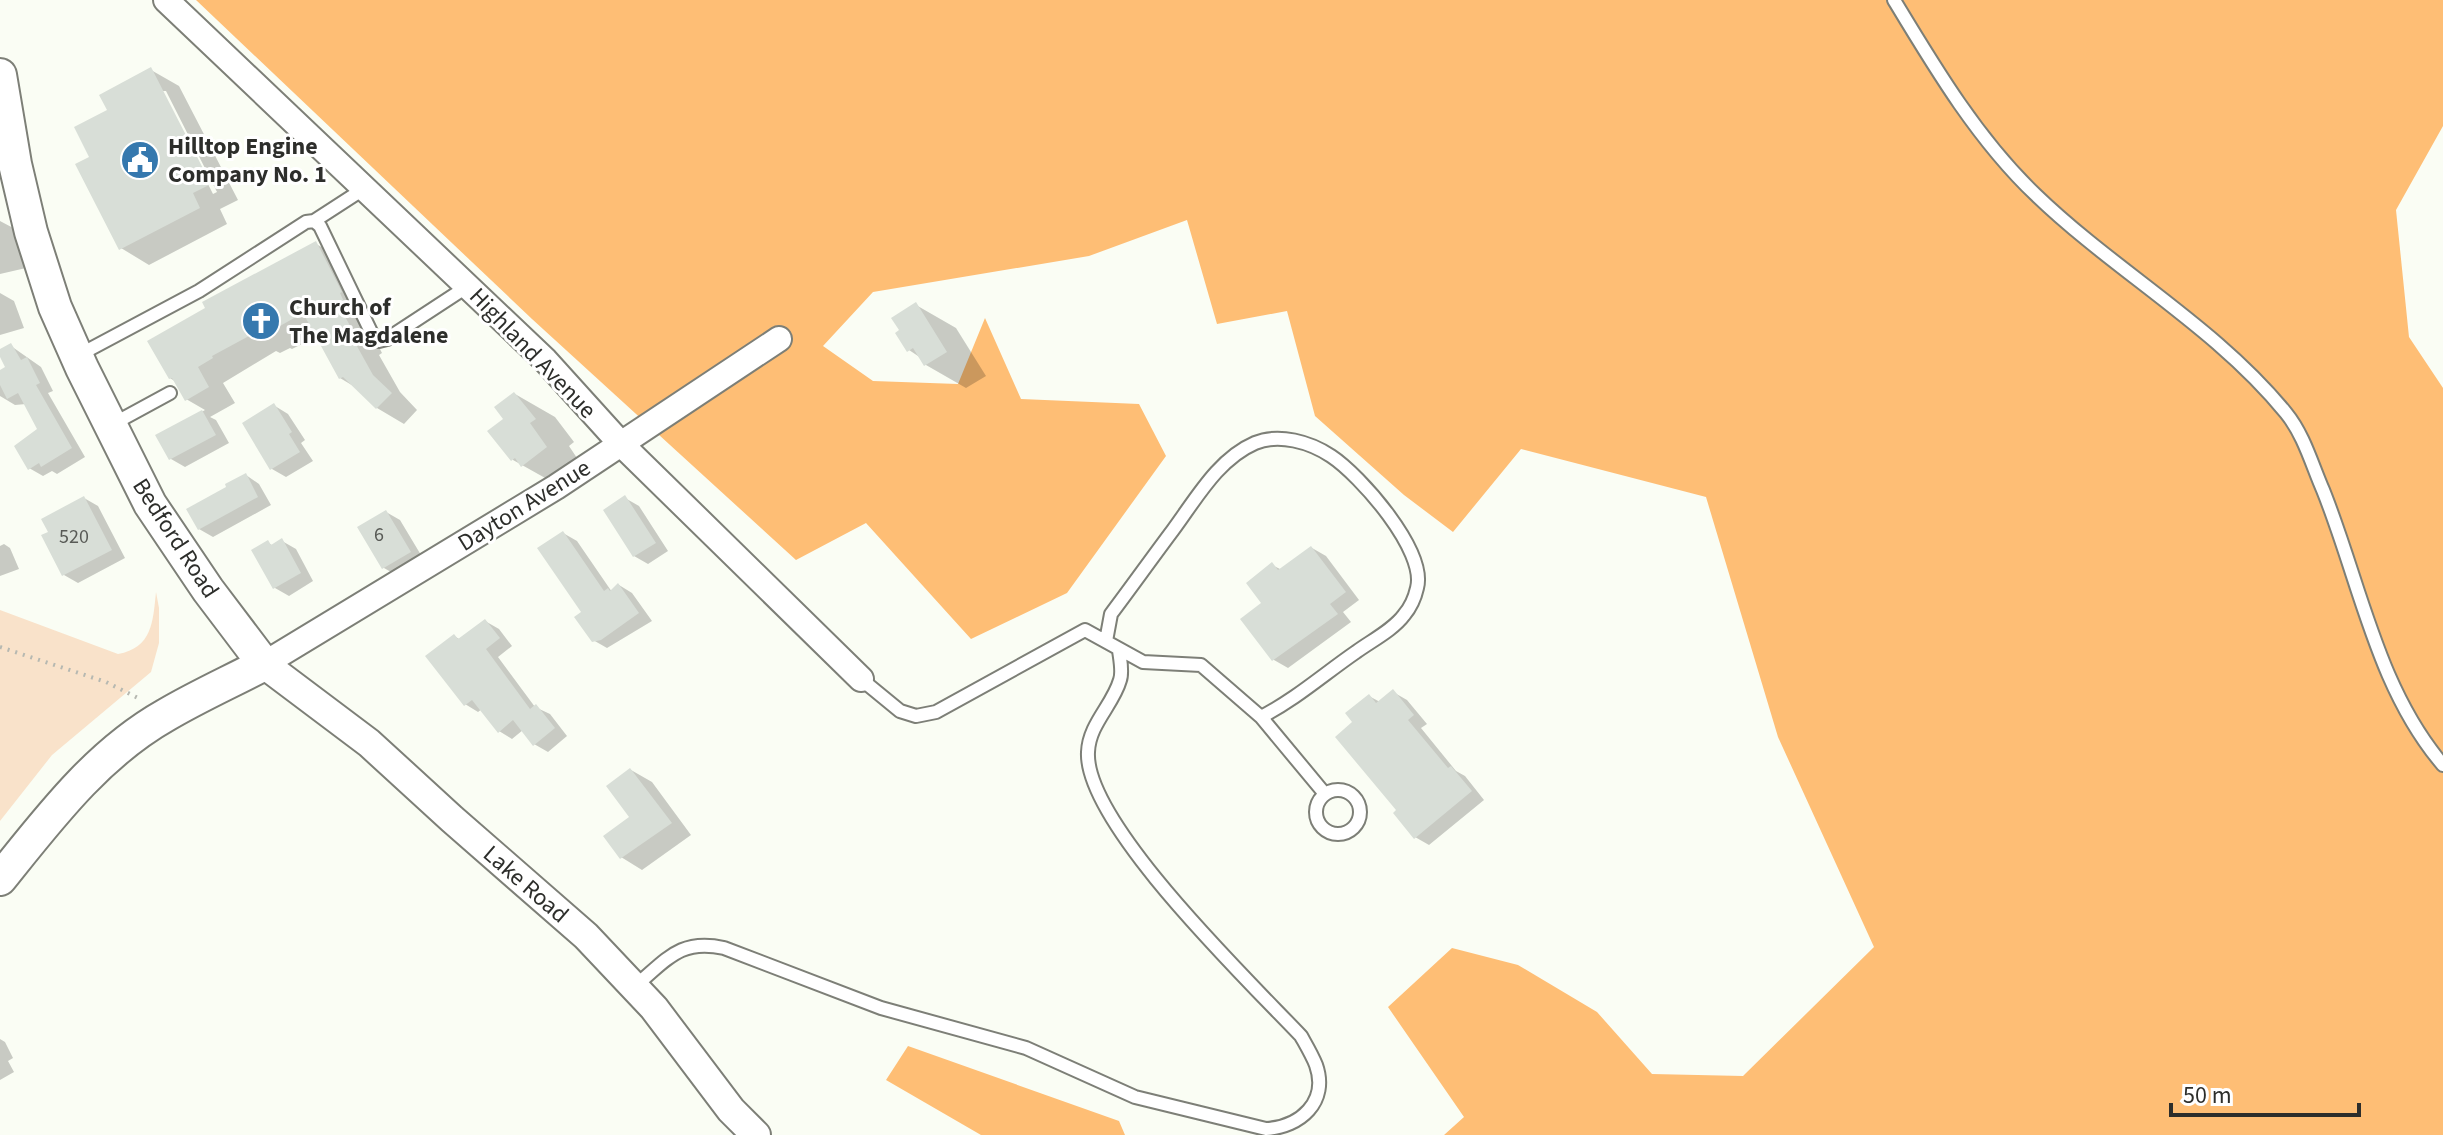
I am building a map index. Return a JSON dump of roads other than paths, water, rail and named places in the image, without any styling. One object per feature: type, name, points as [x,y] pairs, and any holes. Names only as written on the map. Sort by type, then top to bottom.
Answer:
[{"type":"main road","name":"Bedford Road","points":[[0,75],[15,164],[31,232],[55,307],[150,504],[208,590],[264,664]]},
{"type":"main road","points":[[0,879],[74,788],[107,758],[164,716],[264,664]]},
{"type":"street","name":"Highland Avenue","points":[[166,0],[545,360],[621,444],[861,679]]},
{"type":"street","name":"Dayton Avenue","points":[[264,664],[556,487],[779,339]]},
{"type":"street","name":"Lake Road","points":[[264,664],[369,743],[586,936],[654,1008],[731,1110],[756,1135]]},
{"type":"lane","points":[[1894,0],[1928,57],[2011,170],[2037,197],[2105,254],[2226,349],[2288,415],[2306,448],[2329,504],[2398,697],[2419,734],[2443,765]]},
{"type":"lane","points":[[77,356],[199,291],[365,188]]},
{"type":"lane","points":[[314,221],[320,226],[373,336],[379,341],[387,339],[468,286]]},
{"type":"lane","points":[[110,426],[170,393]]},
{"type":"lane","points":[[1106,641],[1111,614],[1211,478],[1233,457],[1256,443],[1272,439],[1288,439],[1328,454],[1351,471],[1396,526],[1413,554],[1419,584],[1404,616],[1295,698],[1261,717]]},
{"type":"lane","points":[[861,679],[900,711],[916,716],[936,712],[1085,630],[1143,662],[1201,665],[1261,717],[1325,794]]},
{"type":"lane","points":[[634,987],[683,947],[703,943],[724,948],[881,1008],[1026,1048],[1135,1097],[1266,1129],[1284,1128],[1303,1117],[1316,1100],[1319,1083],[1316,1065],[1301,1036],[1164,890],[1115,822],[1092,778],[1087,752],[1092,733],[1121,679],[1119,650]]},
{"type":"place","name":"Hilltop Engine Company No. 1","points":[[140,160]]},
{"type":"place","name":"Church of The Magdalene","points":[[261,321]]}]
